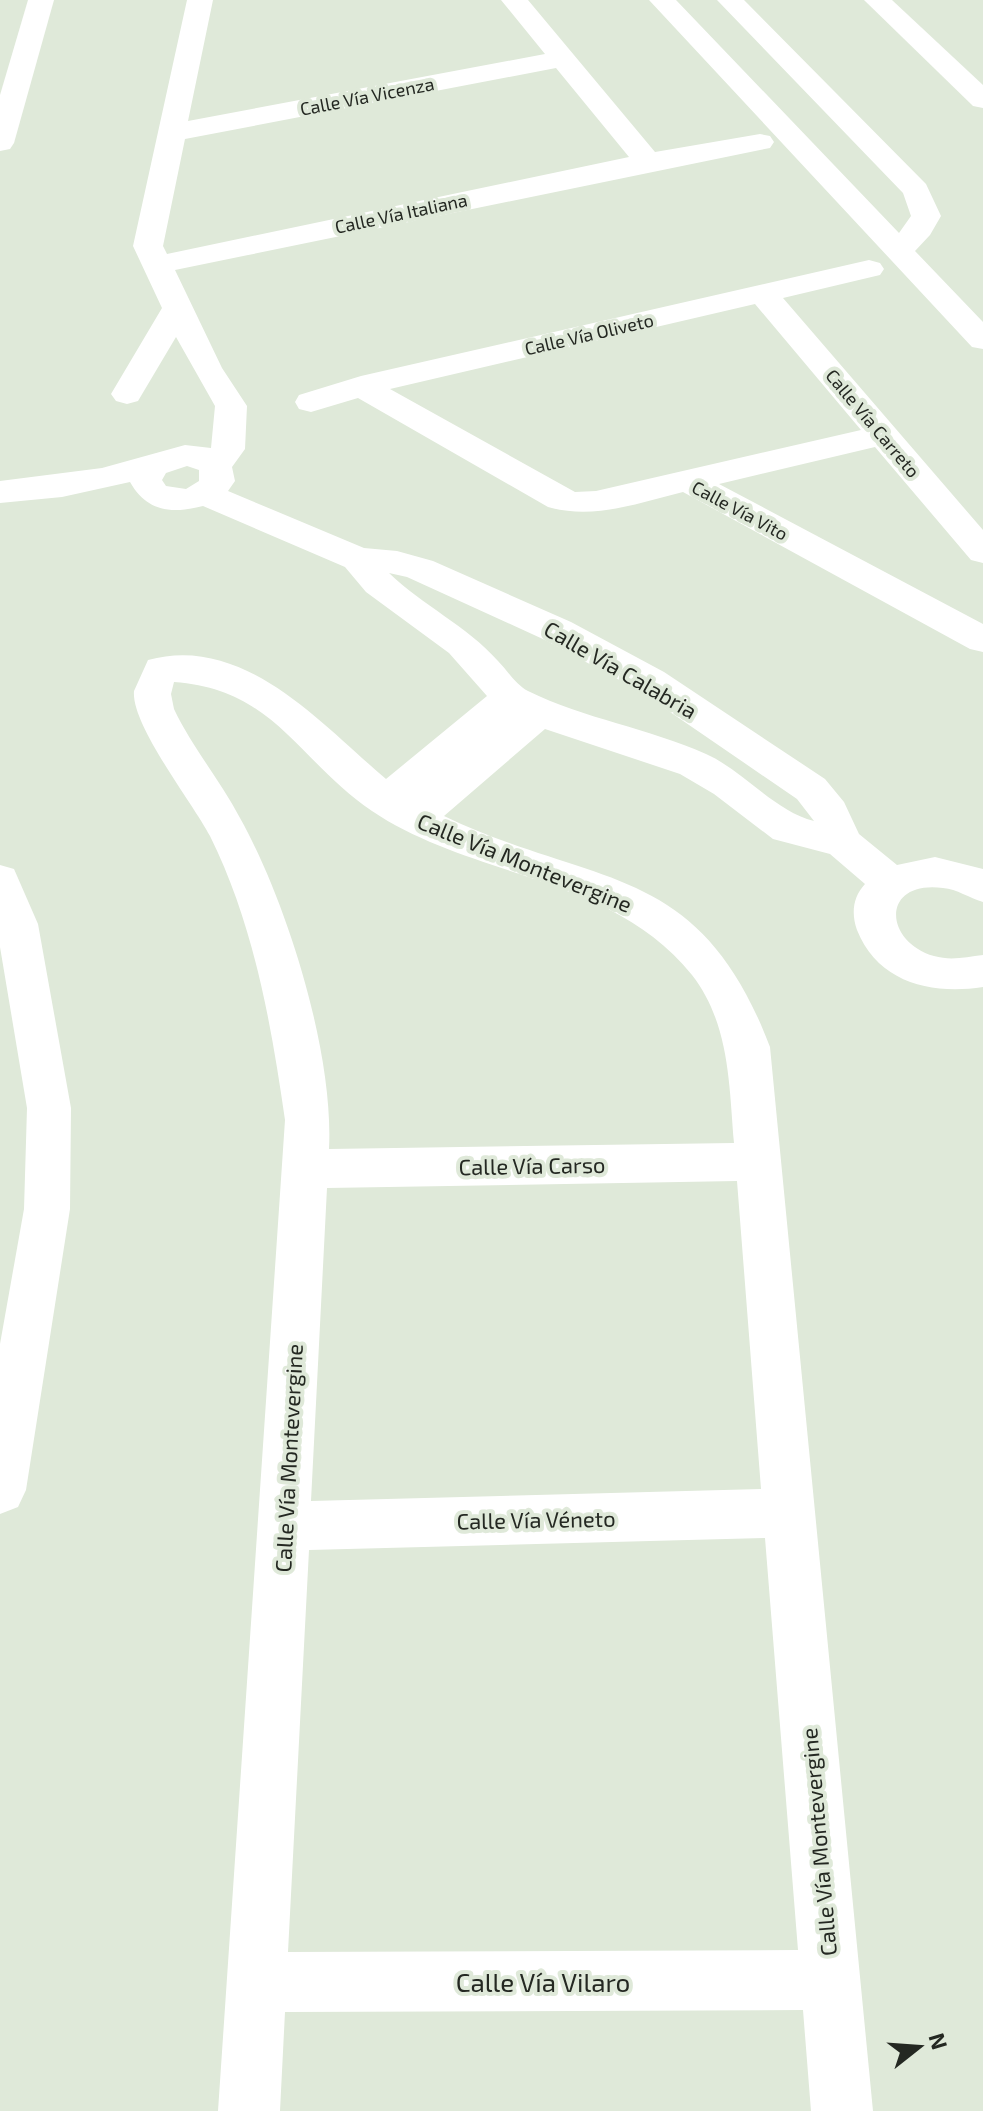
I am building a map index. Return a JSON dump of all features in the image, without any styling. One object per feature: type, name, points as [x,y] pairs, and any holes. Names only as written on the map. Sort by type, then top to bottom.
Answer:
[{"type":"street","points":[[0,143],[41,0]]},
{"type":"street","points":[[67,487],[161,498],[153,493],[145,480],[191,469],[228,449],[231,406],[206,368],[148,246],[199,2],[229,0]]},
{"type":"street","points":[[514,0],[648,162]]},
{"type":"street","points":[[662,0],[982,338]]},
{"type":"street","points":[[730,0],[916,190],[926,216],[920,229],[898,251]]},
{"type":"street","points":[[877,0],[983,100]]},
{"type":"street","name":"Calle Vía Vicenza","points":[[171,133],[563,59]]},
{"type":"street","name":"Calle Vía Italiana","points":[[155,265],[648,162],[760,142]]},
{"type":"street","name":"Calle Vía Oliveto","points":[[311,402],[361,386],[869,269]]},
{"type":"street","name":"Calle Vía Carreto","points":[[763,294],[983,552]]},
{"type":"street","points":[[127,394],[176,310]]},
{"type":"street","name":"Calle Vía Vito","points":[[361,386],[560,499],[574,503],[596,502],[688,481],[983,640]]},
{"type":"street","points":[[688,481],[884,435]]},
{"type":"street","points":[[0,492],[67,487],[123,476],[191,469]]},
{"type":"street","name":"Calle Vía Calabria","points":[[191,469],[358,559],[379,584],[462,644],[524,706],[694,764],[728,784],[787,829],[843,843],[892,883]]},
{"type":"street","name":"Calle Vía Calabria","points":[[358,559],[397,562],[420,569],[558,631],[651,681],[764,754],[811,789],[830,812],[843,843]]},
{"type":"street","name":"Calle Vía Montevergine","points":[[249,2111],[305,1169],[306,1107],[295,1034],[272,939],[236,846],[183,755],[161,724],[152,698],[161,669],[202,669],[242,682],[311,728],[354,775],[400,810],[463,842],[619,895],[665,924],[703,957],[728,992],[748,1047],[842,2111]]},
{"type":"street","points":[[400,810],[524,706]]},
{"type":"street","points":[[728,784],[764,754]]},
{"type":"street","points":[[983,887],[958,875],[940,872],[908,875],[892,883],[875,904],[874,921],[880,939],[893,955],[912,967],[935,975],[958,976],[983,971]]},
{"type":"street","points":[[0,880],[17,924],[49,1108],[47,1209],[0,1490]]},
{"type":"street","name":"Calle Vía Carso","points":[[305,1169],[758,1162]]},
{"type":"street","name":"Calle Vía Véneto","points":[[284,1526],[789,1513]]},
{"type":"street","name":"Calle Vía Vilaro","points":[[256,1982],[830,1980]]}]
